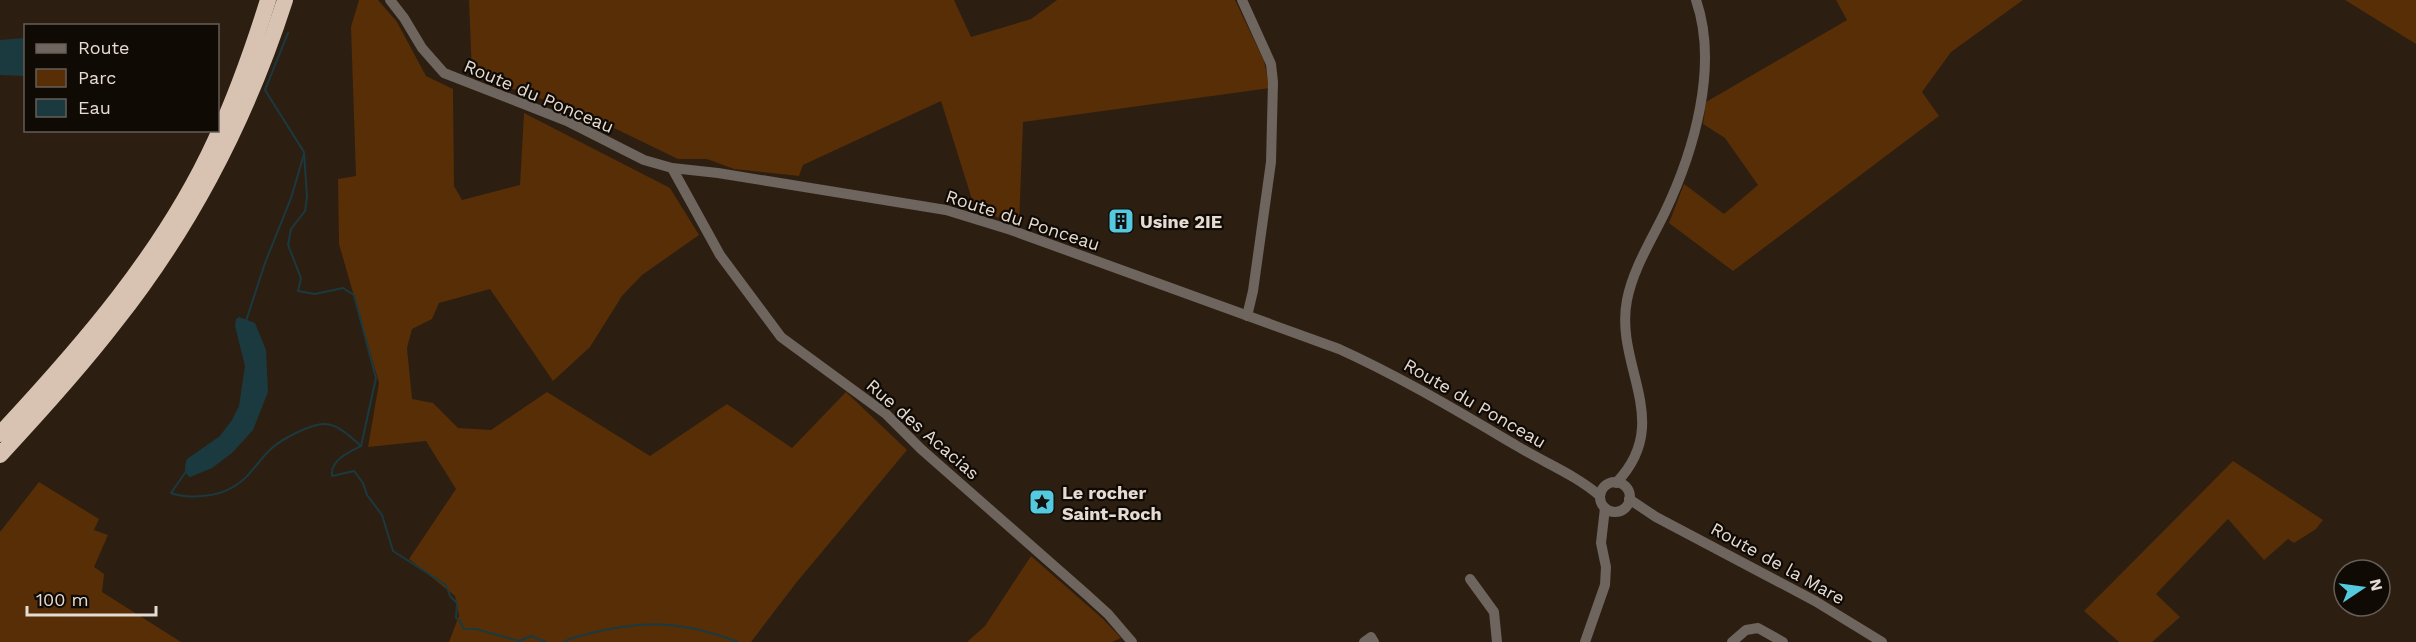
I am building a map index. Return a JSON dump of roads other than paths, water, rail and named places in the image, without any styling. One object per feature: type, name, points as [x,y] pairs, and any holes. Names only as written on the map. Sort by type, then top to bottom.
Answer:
[{"type":"highway","points":[[219,131],[254,46],[268,0]]},
{"type":"highway","points":[[0,455],[117,320],[197,201],[248,99],[268,51],[285,0]]},
{"type":"highway","points":[[0,434],[109,310],[152,250],[181,204],[219,132]]},
{"type":"street","name":"Route du Ponceau","points":[[390,0],[427,55],[444,74],[567,121],[644,160],[672,168],[718,173],[946,210],[1011,230],[1339,349],[1386,370],[1535,457],[1617,496]]},
{"type":"street","points":[[1242,0],[1271,64],[1274,82],[1271,162],[1253,291],[1247,316]]},
{"type":"street","points":[[1602,534],[1635,458],[1644,417],[1626,335],[1625,308],[1630,282],[1670,201],[1686,157],[1703,90],[1704,36],[1696,0]]},
{"type":"street","name":"Rue des Acacias","points":[[672,168],[720,255],[781,337],[886,414],[921,449],[1086,594],[1132,642]]},
{"type":"street","points":[[1584,642],[1605,585],[1606,567],[1601,543],[1605,508],[1617,496]]},
{"type":"street","name":"Route de la Mare","points":[[1617,496],[1815,601],[1882,642]]},
{"type":"street","points":[[1470,579],[1494,612],[1497,642]]},
{"type":"street","points":[[1732,642],[1746,630],[1758,628],[1783,642]]},
{"type":"street","points":[[1364,642],[1371,637],[1374,642]]},
{"type":"water","points":[[24,38],[24,76],[0,75],[0,40]]},
{"type":"water","points":[[239,317],[255,323],[266,350],[268,392],[253,430],[232,453],[212,468],[190,477],[185,471],[187,459],[220,436],[239,406],[245,366],[235,326],[236,319]]},
{"type":"waterway","points":[[288,33],[265,90],[304,152],[307,197],[305,211],[291,229],[288,245],[301,278],[298,291],[315,294],[343,288],[354,295],[376,378],[361,446],[337,461],[332,470],[332,476],[354,471],[363,483],[367,495],[382,515],[393,551],[446,585],[450,596],[457,603],[456,618],[464,629],[476,629],[519,641],[531,636],[546,642]]},
{"type":"waterway","points":[[246,321],[265,263],[291,198],[304,154]]},
{"type":"waterway","points":[[187,470],[171,493],[202,496],[227,490],[244,479],[277,444],[298,432],[320,424],[336,427],[361,446]]},
{"type":"waterway","points":[[564,642],[611,629],[648,624],[701,630],[738,642]]},
{"type":"place","name":"Usine 2IE","points":[[1121,221]]},
{"type":"place","name":"Le rocher Saint-Roch","points":[[1042,502]]}]
